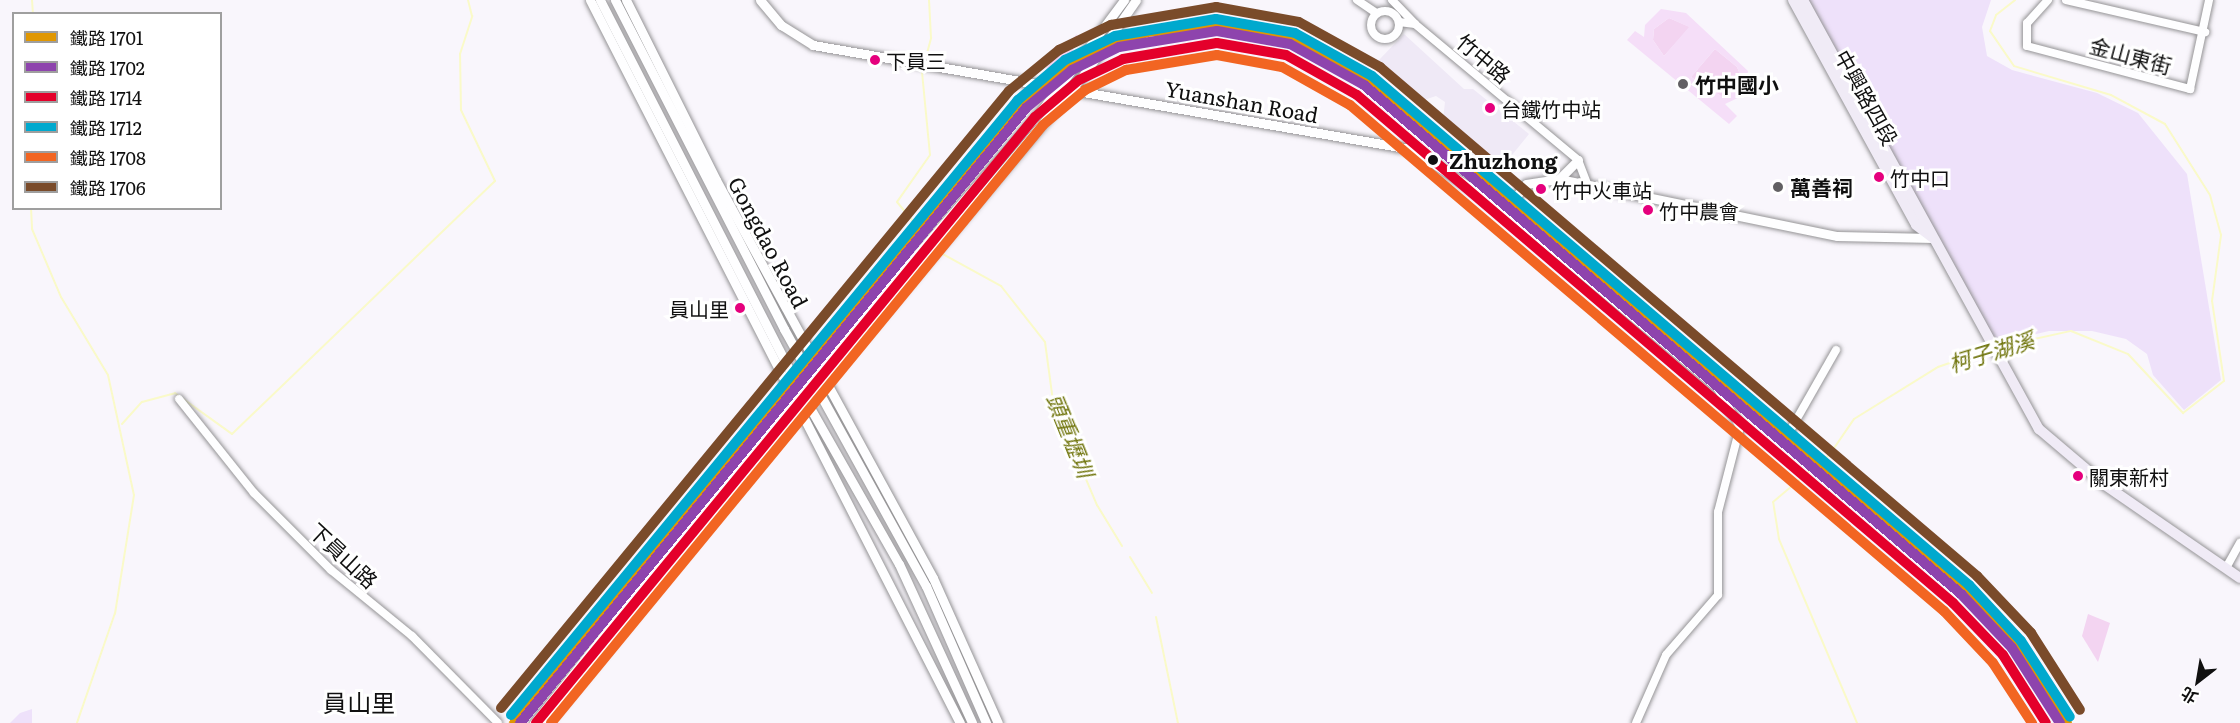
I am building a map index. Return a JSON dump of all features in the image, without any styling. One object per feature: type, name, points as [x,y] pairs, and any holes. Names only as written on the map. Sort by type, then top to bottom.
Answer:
[{"type":"main road","name":"中興路四段","points":[[1801,2],[1916,225],[1933,238],[2039,429],[2058,449],[2240,578]]},
{"type":"street","points":[[590,0],[799,411],[872,543],[960,723]]},
{"type":"street","name":"Gongdao Road","points":[[600,0],[800,390],[899,564],[972,723]]},
{"type":"street","name":"Gongdao Road","points":[[615,0],[644,50],[788,325],[812,380],[926,586],[986,723]]},
{"type":"street","name":"Gongdao Road","points":[[626,0],[644,50]]},
{"type":"street","name":"Yuanshan Road","points":[[760,0],[789,31],[813,45],[1411,149],[1505,210]]},
{"type":"street","points":[[545,723],[818,389],[823,377],[944,235],[1124,0]]},
{"type":"street","points":[[944,235],[1071,90],[1136,0]]},
{"type":"street","points":[[1357,0],[1376,13],[1390,12],[1399,22],[1415,24]]},
{"type":"street","name":"竹中路","points":[[1392,0],[1415,24],[1578,160],[1587,184]]},
{"type":"street","name":"金山東街","points":[[2048,0],[2026,23],[2028,46],[2190,89],[2205,32],[2209,0]]},
{"type":"street","points":[[2066,0],[2205,32]]},
{"type":"street","points":[[1376,13],[1370,25],[1380,39],[1393,37],[1399,22]]},
{"type":"street","points":[[1559,179],[1578,160]]},
{"type":"street","points":[[1636,723],[1666,655],[1718,595],[1718,512],[1739,443],[1738,419],[1718,389],[1505,210],[1526,184],[1559,179],[1837,236],[1933,238]]},
{"type":"street","name":"Gongdao Road","points":[[788,325],[823,377],[933,578],[998,723]]},
{"type":"street","points":[[767,349],[774,340]]},
{"type":"street","points":[[1791,429],[1836,350]]},
{"type":"street","points":[[534,723],[800,390],[812,380],[823,377]]},
{"type":"street","name":"下員山路","points":[[179,399],[254,493],[331,570],[412,636],[498,723]]},
{"type":"street","points":[[2226,568],[2240,543]]},
{"type":"shaded area","points":[[1805,0],[1991,0],[1982,27],[1987,56],[2012,70],[2097,93],[2138,113],[2187,174],[2221,380],[2184,410],[2153,375],[2147,354],[2126,339],[2092,331],[2049,331],[1997,343]]},
{"type":"shaded area","points":[[1661,9],[1686,13],[1748,71],[1744,95],[1725,104],[1737,116],[1729,124],[1627,40],[1635,31],[1644,37],[1645,25]],"holes":[[[1669,18],[1689,27],[1664,56],[1653,40],[1654,29]],[[1715,49],[1737,67],[1741,77],[1731,93],[1721,96],[1691,77]]]},
{"type":"shaded area","points":[[1669,18],[1690,27],[1664,56],[1653,40],[1654,29]]},
{"type":"shaded area","points":[[1077,34],[1071,58],[1045,69]]},
{"type":"shaded area","points":[[1404,34],[1464,89],[1473,89],[1529,134],[1499,171],[1443,119],[1445,102],[1436,96],[1424,100],[1378,61]]},
{"type":"shaded area","points":[[1715,49],[1737,67],[1741,77],[1731,93],[1721,96],[1691,77]]},
{"type":"shaded area","points":[[1691,347],[1724,377],[1712,390],[1679,360]]},
{"type":"shaded area","points":[[2088,614],[2110,623],[2098,662],[2082,636]]},
{"type":"shaded area","points":[[32,709],[32,723],[10,723],[20,713]]},
{"type":"waterway","points":[[32,0],[33,12]]},
{"type":"waterway","points":[[122,424],[142,402],[175,393],[232,434],[495,181],[461,110],[460,54],[472,16],[468,0]]},
{"type":"waterway","name":"頭重壢圳","points":[[926,57],[931,38],[929,0]]},
{"type":"waterway","name":"柯子湖溪","points":[[1998,347],[2071,331],[2128,354],[2183,413],[2224,381],[2212,301],[2221,235],[2210,195],[2165,124],[2111,95],[2014,66],[1990,31],[1996,15],[2015,0]]},
{"type":"waterway","name":"頭重壢圳","points":[[922,72],[930,155],[897,202],[928,239]]},
{"type":"waterway","points":[[31,210],[32,229],[61,297],[108,375],[134,495],[115,613],[77,723]]},
{"type":"waterway","name":"頭重壢圳","points":[[939,252],[1001,286],[1045,342],[1053,401],[1097,505],[1122,546]]},
{"type":"waterway","name":"柯子湖溪","points":[[1857,723],[1779,539],[1773,502],[1830,454],[1854,419],[1938,367],[1990,349]]},
{"type":"waterway","name":"頭重壢圳","points":[[1130,557],[1152,593]]},
{"type":"waterway","name":"頭重壢圳","points":[[1156,617],[1178,723]]},
{"type":"rail line","name":"1706","points":[[501,708],[1009,91],[1059,50],[1111,25],[1216,7],[1299,22],[1380,67],[1977,576],[2031,633],[2080,710]]},
{"type":"rail line","name":"1712","points":[[511,715],[1018,100],[1065,60],[1115,36],[1216,19],[1295,33],[1372,76],[1969,585],[2021,641],[2070,717]]},
{"type":"rail line","name":"1701","points":[[514,723],[1023,105],[1058,74],[1108,46],[1147,32],[1216,25],[1291,39],[1366,80],[1965,590],[2016,644],[2067,723]]},
{"type":"rail line","name":"1702","points":[[520,723],[1026,108],[1072,70],[1119,47],[1217,31],[1290,44],[1364,85],[1961,594],[2012,648],[2060,723]]},
{"type":"rail line","name":"1714","points":[[536,723],[1035,117],[1079,80],[1123,59],[1217,43],[1286,55],[1357,95],[1953,603],[2003,655],[2046,723]]},
{"type":"rail line","name":"1708","points":[[551,723],[1043,125],[1085,90],[1126,70],[1217,55],[1282,67],[1350,105],[1944,611],[1993,663],[2032,723]]},
{"type":"place","name":"下員三","points":[[875,60]]},
{"type":"place","name":"竹中國小","points":[[1683,84]]},
{"type":"place","name":"台鐵竹中站","points":[[1490,108]]},
{"type":"place","name":"Zhuzhong","points":[[1433,160]]},
{"type":"place","name":"竹中口","points":[[1879,177]]},
{"type":"place","name":"萬善祠","points":[[1778,187]]},
{"type":"place","name":"竹中火車站","points":[[1541,189]]},
{"type":"place","name":"竹中農會","points":[[1648,210]]},
{"type":"place","name":"員山里","points":[[740,308]]},
{"type":"place","name":"關東新村","points":[[2078,476]]},
{"type":"district","name":"員山里","points":[[359,702]]}]
